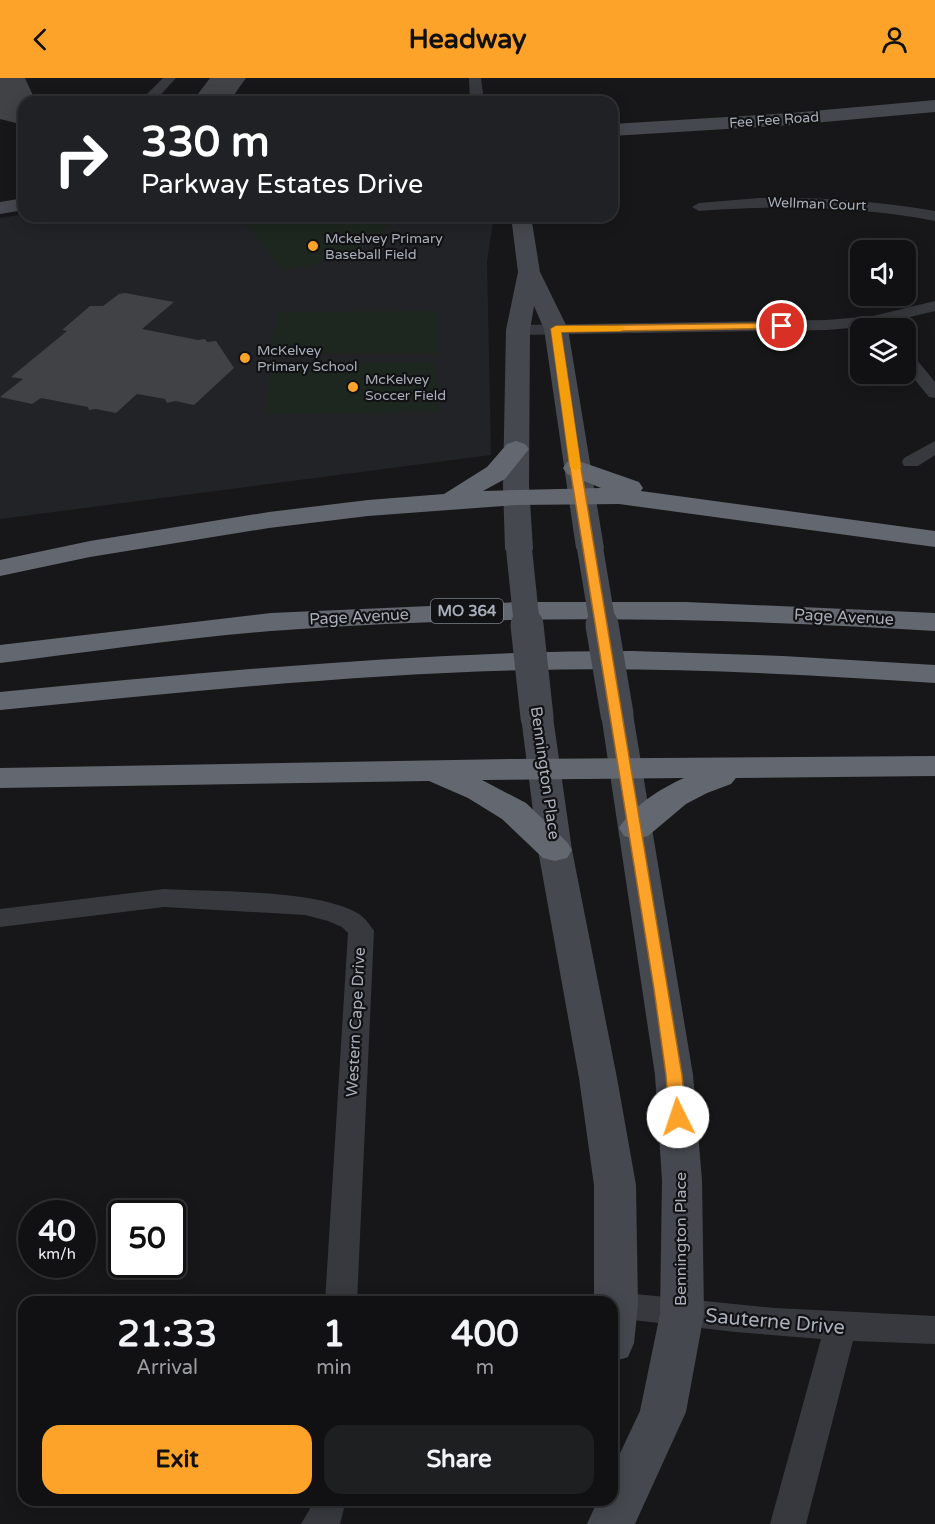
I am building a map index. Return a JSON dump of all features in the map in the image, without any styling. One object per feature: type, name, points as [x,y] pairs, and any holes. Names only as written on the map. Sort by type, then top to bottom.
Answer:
[{"type":"highway","points":[[447,501],[496,473],[516,449]]},
{"type":"highway","points":[[576,468],[608,482],[689,505]]},
{"type":"highway","points":[[0,568],[90,549],[258,522],[447,501],[516,497],[619,496],[935,538]]},
{"type":"highway","name":"Page Avenue","points":[[0,654],[269,622],[473,611],[663,609],[828,615],[935,622]]},
{"type":"highway","points":[[0,701],[268,675],[532,661],[750,663],[935,674]]},
{"type":"highway","points":[[0,778],[543,769],[935,766]]},
{"type":"highway","points":[[636,828],[658,806],[682,790],[753,769]]},
{"type":"highway","points":[[429,771],[480,791],[514,811],[555,850]]},
{"type":"main road","name":"Fee Fee Road","points":[[618,130],[807,118],[935,106]]},
{"type":"main road","points":[[618,136],[653,128]]},
{"type":"main road","points":[[0,208],[18,205]]},
{"type":"main road","name":"Bennington Place","points":[[525,222],[529,272],[518,330],[516,497],[519,549],[543,769],[555,850],[598,1078],[615,1185],[614,1296]]},
{"type":"main road","name":"Bennington Place","points":[[529,272],[556,329],[580,496],[636,828],[674,1075],[682,1180],[682,1314],[663,1412],[611,1524]]},
{"type":"main road","points":[[606,1506],[606,1524]]},
{"type":"street","points":[[152,96],[170,78]]},
{"type":"street","points":[[475,78],[476,96]]},
{"type":"street","name":"Wellman Court","points":[[699,207],[755,202],[848,203],[935,216]]},
{"type":"street","points":[[898,318],[935,306]]},
{"type":"street","points":[[518,330],[850,325]]},
{"type":"street","points":[[916,370],[935,393]]},
{"type":"street","points":[[911,462],[935,447]]},
{"type":"street","name":"Western Cape Drive","points":[[0,918],[164,898],[305,906],[336,914],[351,921],[361,931],[340,1296]]},
{"type":"street","name":"Sauterne Drive","points":[[618,1323],[682,1314],[840,1328],[935,1330]]},
{"type":"street","points":[[788,1524],[840,1328]]},
{"type":"street","points":[[319,1524],[326,1516],[328,1506]]},
{"type":"shaded area","name":"McKelvey Primary School","points":[[18,215],[18,222],[493,222],[487,261],[491,455],[0,519],[0,218]]},
{"type":"shaded area","name":"Mckelvey Primary Baseball Field","points":[[246,222],[389,222],[384,229],[359,248],[330,260],[283,271]]},
{"type":"shaded area","name":"McKelvey Soccer Field","points":[[437,311],[437,354],[270,354],[277,312]]},
{"type":"shaded area","name":"McKelvey Soccer Field","points":[[436,362],[438,412],[266,414],[271,363]]},
{"type":"building","points":[[0,78],[25,78],[33,96],[18,96],[18,124],[0,119]]},
{"type":"building","points":[[210,78],[246,78],[233,96],[196,96]]},
{"type":"building","name":"McKelvey Primary School","points":[[125,293],[174,302],[142,329],[198,340],[205,339],[207,342],[216,341],[234,368],[194,405],[175,401],[167,403],[165,399],[137,394],[116,413],[89,410],[88,407],[41,398],[32,404],[0,397],[23,379],[11,377],[67,331],[62,330],[90,306],[103,306],[119,294]]},
{"type":"slow traffic","points":[[576,467],[556,329],[621,328]]},
{"type":"place","name":"Mckelvey Primary Baseball Field","points":[[313,246]]},
{"type":"place","name":"McKelvey Primary School","points":[[245,358]]},
{"type":"place","name":"McKelvey Soccer Field","points":[[353,387]]},
{"type":"route","points":[[678,1117],[661,989],[580,496],[556,329],[782,326]]}]
